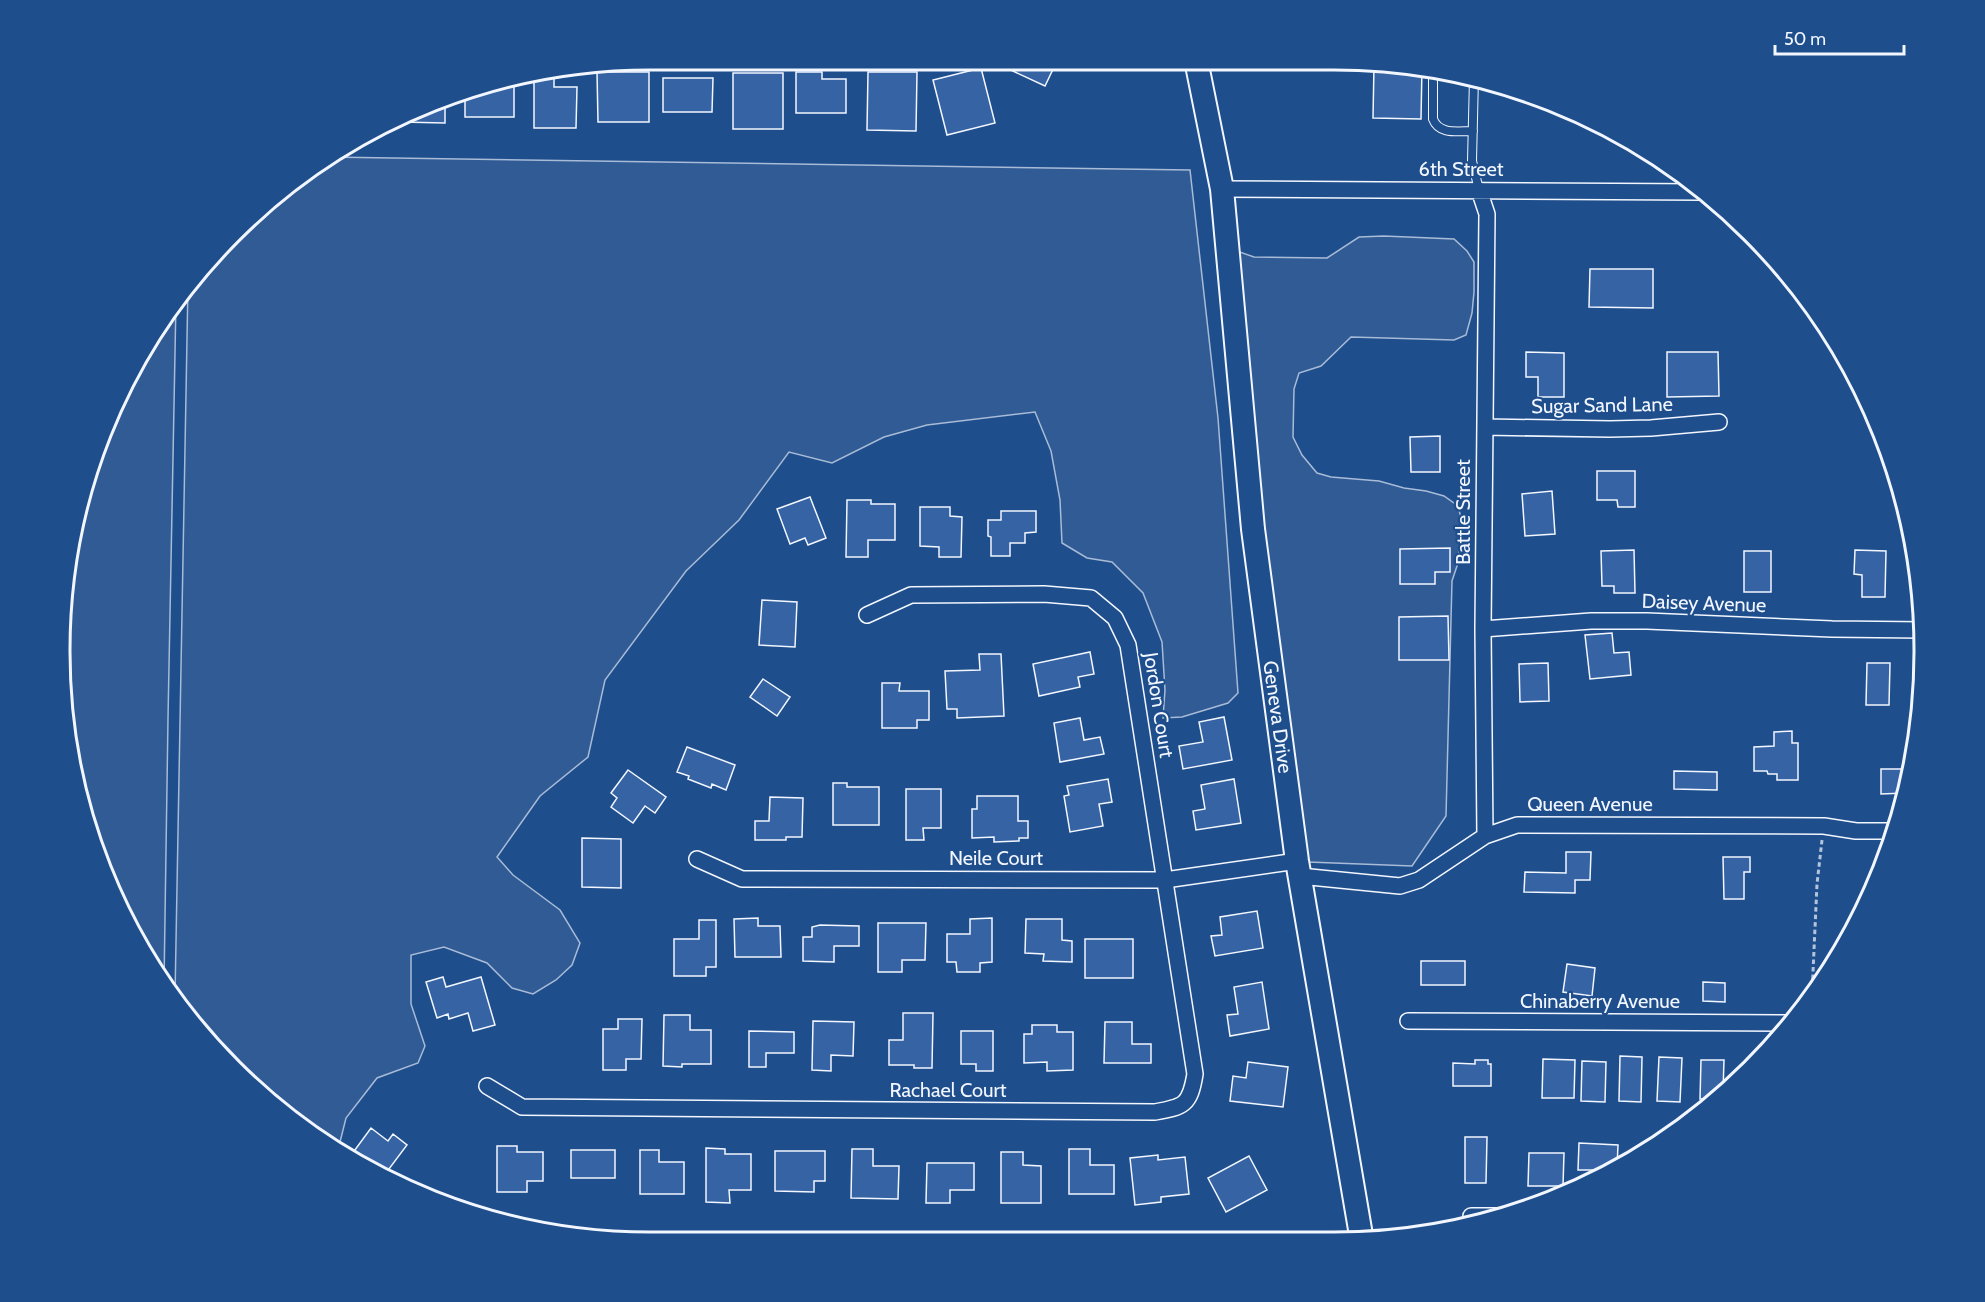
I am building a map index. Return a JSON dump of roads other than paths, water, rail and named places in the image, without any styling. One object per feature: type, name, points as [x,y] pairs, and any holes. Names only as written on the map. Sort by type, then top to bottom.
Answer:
[{"type":"main road","name":"Geneva Drive","points":[[1198,70],[1222,189],[1253,530],[1298,868],[1360,1231]]},
{"type":"street","name":"6th Street","points":[[1222,189],[1479,190],[1680,185]]},
{"type":"street","name":"Battle Street","points":[[1479,190],[1487,214],[1483,629],[1485,836]]},
{"type":"street","name":"Sugar Sand Lane","points":[[1485,427],[1610,429],[1719,422]]},
{"type":"street","name":"Jordon Court","points":[[867,615],[911,595],[1044,594],[1091,598],[1115,618],[1128,645],[1165,880]]},
{"type":"street","name":"Daisey Avenue","points":[[1483,629],[1591,621],[1647,621],[1832,629],[1913,630]]},
{"type":"street","name":"Queen Avenue","points":[[1298,868],[1400,886],[1419,880],[1485,836],[1517,825],[1824,826],[1856,831],[1886,831]]},
{"type":"street","name":"Neile Court","points":[[697,859],[742,879],[1165,880],[1298,868]]},
{"type":"street","name":"Rachael Court","points":[[487,1086],[522,1107],[1143,1112],[1179,1107],[1192,1093],[1195,1074],[1165,880]]},
{"type":"street","name":"Chinaberry Avenue","points":[[1408,1021],[1779,1023]]},
{"type":"lane","points":[[1433,79],[1435,125],[1444,131],[1473,131]]},
{"type":"lane","points":[[1474,88],[1472,161],[1479,190]]}]
